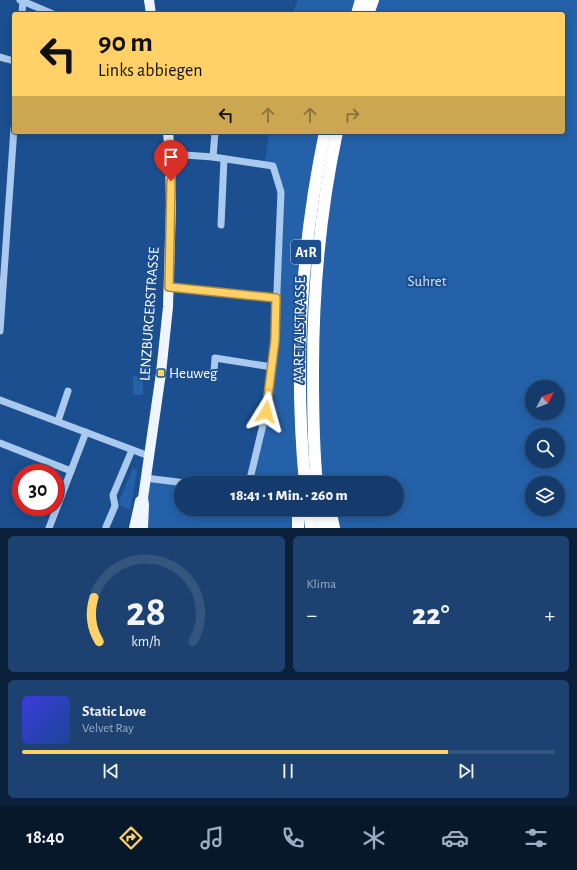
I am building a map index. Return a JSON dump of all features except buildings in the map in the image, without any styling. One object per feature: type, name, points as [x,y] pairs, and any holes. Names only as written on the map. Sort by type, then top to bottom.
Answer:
[{"type":"highway","points":[[358,12],[361,0]]},
{"type":"highway","points":[[369,12],[373,0]]},
{"type":"highway","name":"AARETALSTRASSE","points":[[304,476],[300,373],[304,265],[312,198],[325,134]]},
{"type":"highway","name":"AARETALSTRASSE","points":[[317,476],[313,421],[315,278],[324,200],[337,134]]},
{"type":"highway","points":[[313,421],[323,476]]},
{"type":"highway","points":[[302,476],[303,460]]},
{"type":"highway","points":[[298,516],[298,528]]},
{"type":"highway","points":[[310,516],[311,528]]},
{"type":"highway","points":[[321,516],[323,528]]},
{"type":"highway","points":[[331,516],[334,528]]},
{"type":"main road","points":[[149,0],[151,12]]},
{"type":"main road","name":"LENZBURGERSTRASSE","points":[[143,528],[145,478],[161,373],[169,287],[170,154],[168,134]]},
{"type":"main road","name":"LENZBURGERSTRASSE","points":[[134,528],[138,503],[143,498]]},
{"type":"street","points":[[22,12],[22,0],[48,12]]},
{"type":"street","points":[[0,57],[12,60]]},
{"type":"street","points":[[0,331],[14,134]]},
{"type":"street","points":[[213,157],[216,134]]},
{"type":"street","points":[[170,154],[213,157],[273,166],[281,192],[275,340],[266,412],[252,476]]},
{"type":"street","points":[[221,225],[224,159]]},
{"type":"street","points":[[169,287],[276,298]]},
{"type":"street","points":[[214,372],[216,358],[272,367]]},
{"type":"street","points":[[58,421],[68,391]]},
{"type":"street","points":[[0,400],[149,456]]},
{"type":"street","points":[[49,528],[86,432]]},
{"type":"street","points":[[0,443],[71,471]]},
{"type":"street","points":[[106,527],[115,506],[113,494],[132,450]]},
{"type":"street","points":[[145,478],[174,482]]},
{"type":"green space","name":"Suhret","points":[[298,0],[577,0],[577,528],[139,528],[145,478],[174,482],[174,516],[404,516],[404,476],[251,476],[254,467],[275,340],[280,222],[273,166],[265,164],[269,134],[565,134],[565,12],[293,12]]},
{"type":"green space","points":[[133,376],[143,377],[143,395],[133,395]]},
{"type":"green space","points":[[133,468],[137,470],[130,510],[118,504]]},
{"type":"place","name":"Heuweg","points":[[161,373]]},
{"type":"route","points":[[171,181],[169,287],[276,298],[275,340],[266,412]]}]
